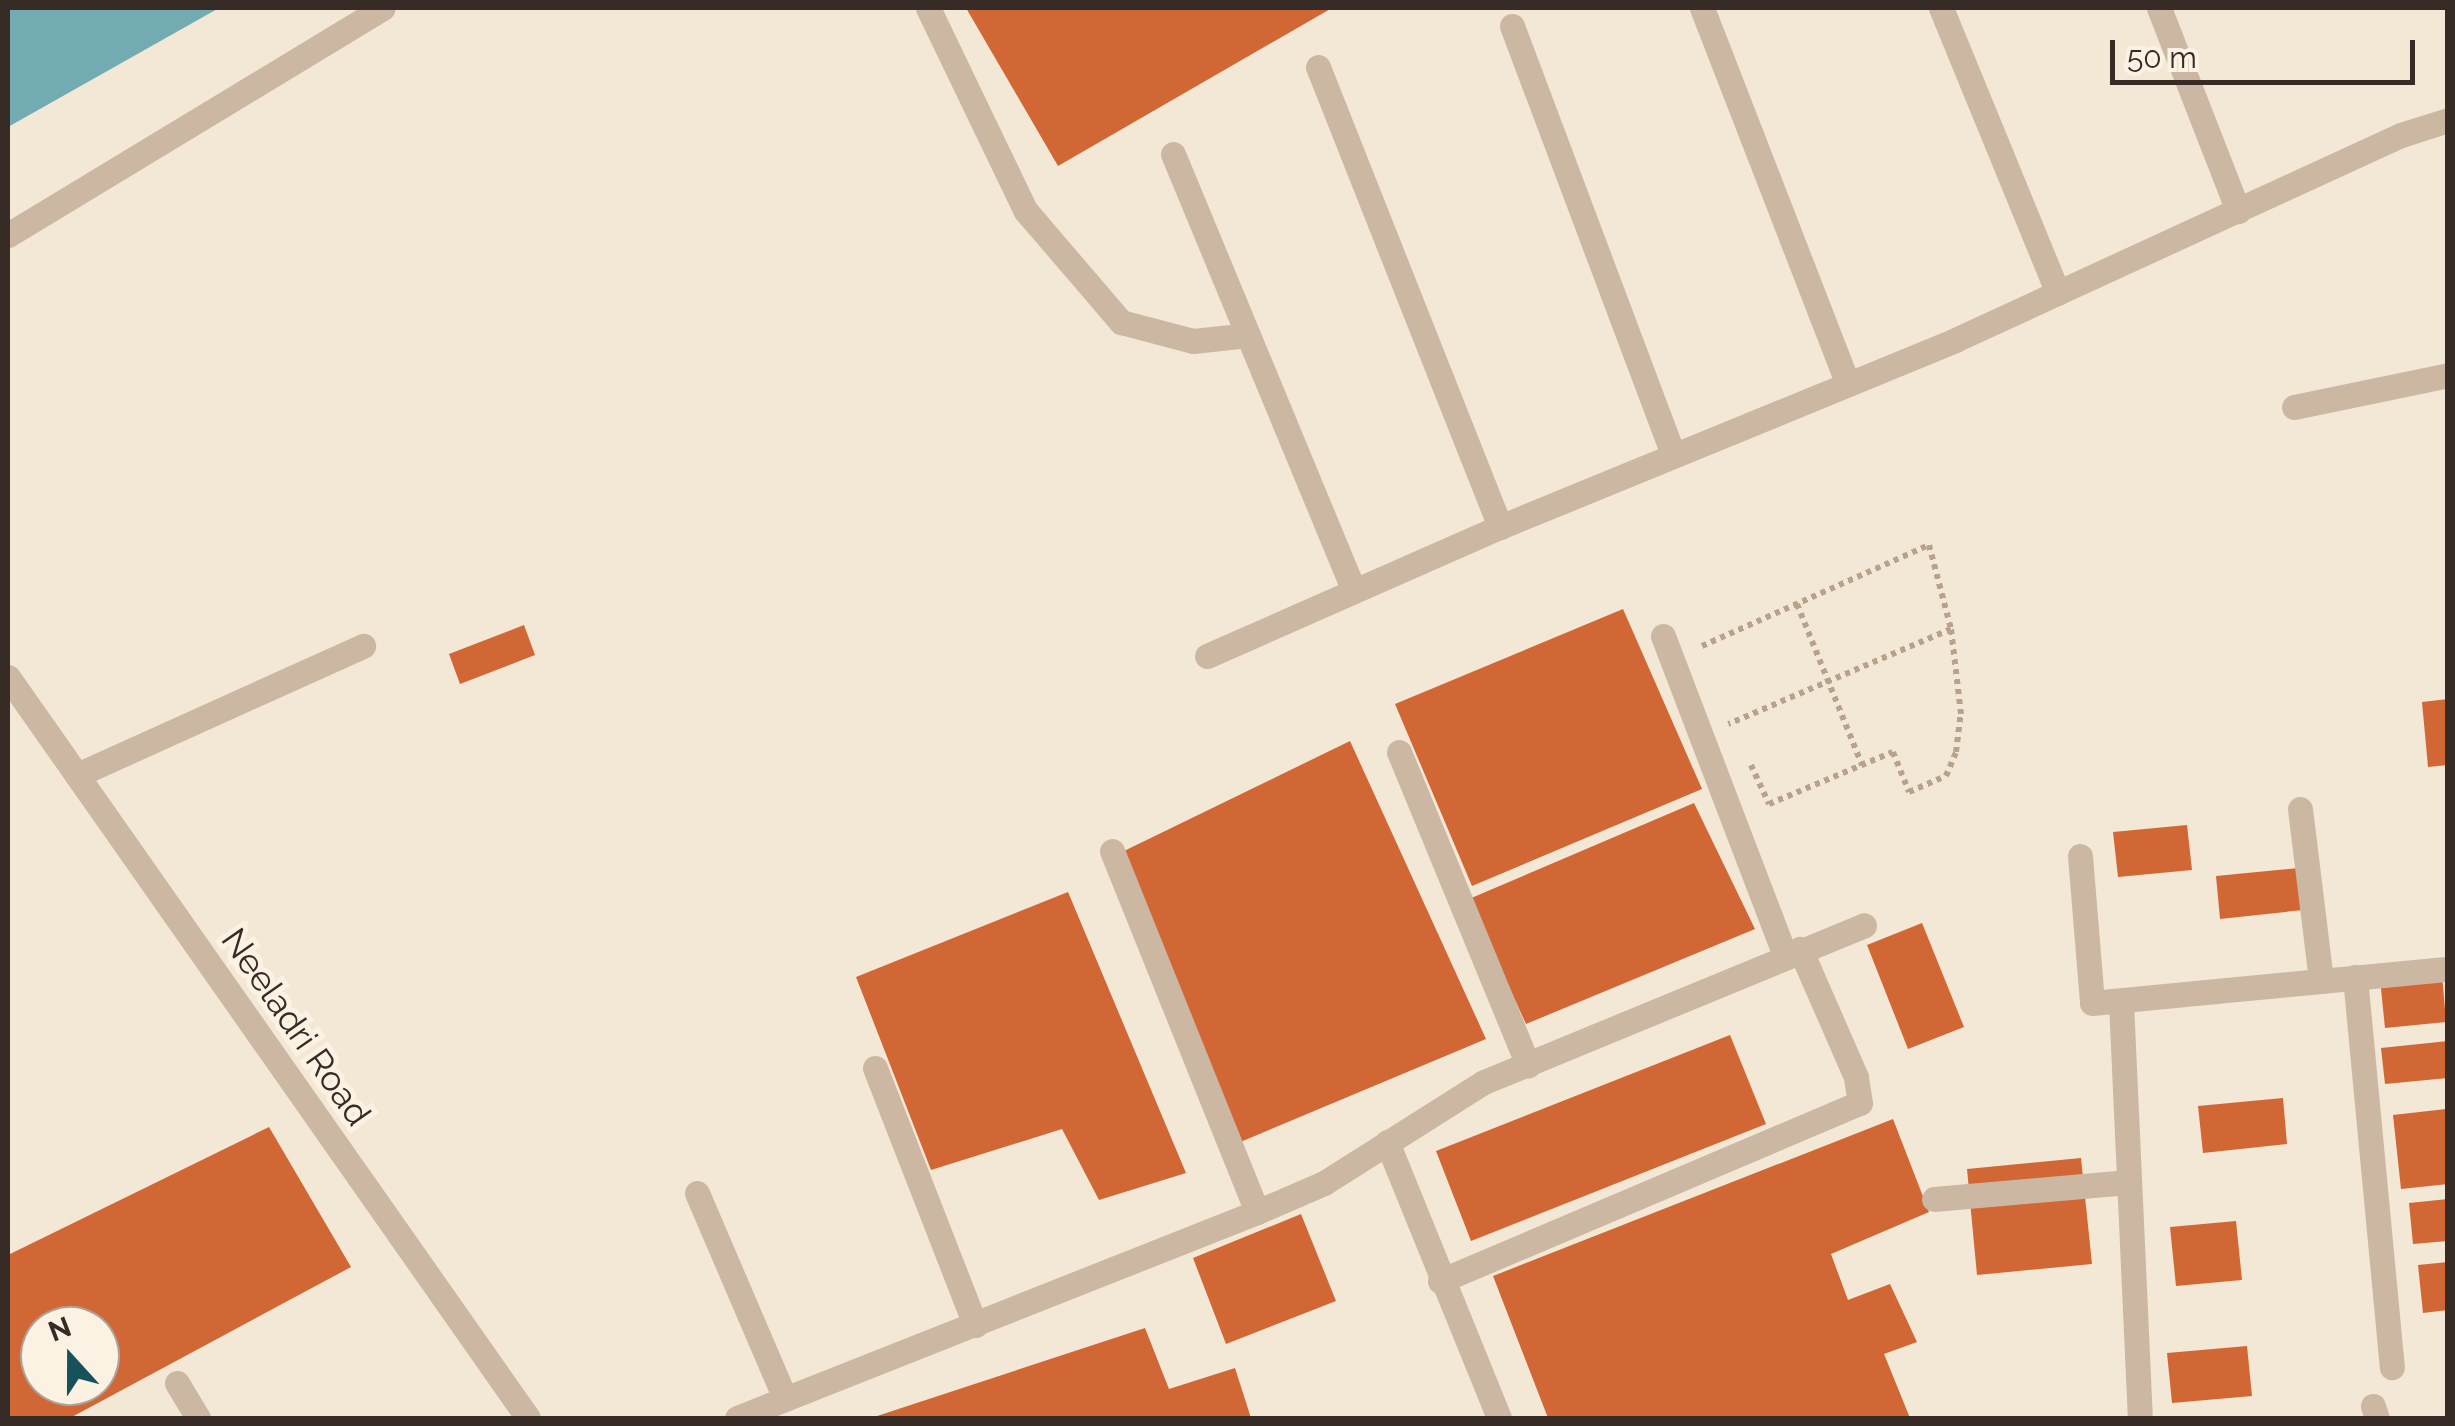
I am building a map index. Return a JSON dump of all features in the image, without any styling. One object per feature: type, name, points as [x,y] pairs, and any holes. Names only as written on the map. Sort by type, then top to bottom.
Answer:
[{"type":"street","points":[[8,235],[383,8]]},
{"type":"street","points":[[928,8],[1025,210],[1121,322],[1193,340],[1248,335]]},
{"type":"street","points":[[1702,8],[1848,384]]},
{"type":"street","points":[[1941,8],[2058,293]]},
{"type":"street","points":[[2159,8],[2238,211]]},
{"type":"street","points":[[1512,26],[1674,455]]},
{"type":"street","points":[[1318,67],[1500,527]]},
{"type":"street","points":[[1207,656],[1353,589],[2058,293],[2401,135],[2448,120]]},
{"type":"street","points":[[1173,154],[1353,589]]},
{"type":"street","points":[[2294,407],[2448,375]]},
{"type":"street","points":[[1440,1281],[1860,1102],[1856,1077],[1793,952],[1701,738],[1664,636]]},
{"type":"street","points":[[77,775],[363,646]]},
{"type":"street","name":"Neeladri Road","points":[[8,677],[528,1418]]},
{"type":"street","points":[[1398,752],[1528,1065]]},
{"type":"street","points":[[2300,809],[2321,981]]},
{"type":"street","points":[[1112,851],[1258,1212]]},
{"type":"street","points":[[2080,856],[2092,1003],[2448,968]]},
{"type":"street","points":[[736,1418],[1258,1212],[1324,1183],[1484,1082],[1864,925]]},
{"type":"street","points":[[2355,978],[2392,1368]]},
{"type":"street","points":[[2120,1002],[2140,1414]]},
{"type":"street","points":[[875,1068],[975,1324]]},
{"type":"street","points":[[1387,1142],[1440,1281],[1499,1418]]},
{"type":"street","points":[[1934,1200],[2128,1182]]},
{"type":"street","points":[[697,1193],[784,1398]]},
{"type":"street","points":[[177,1382],[198,1418]]},
{"type":"path","points":[[1705,662],[1698,648],[1929,546],[1951,629],[1961,714],[1956,752],[1946,776],[1909,792],[1893,752],[1769,804],[1746,755]]},
{"type":"path","points":[[1796,604],[1862,765]]},
{"type":"path","points":[[1701,738],[1951,629]]},
{"type":"path","points":[[1725,707],[1739,739]]},
{"type":"water","points":[[8,8],[219,8],[8,127]]},
{"type":"building","points":[[966,8],[1332,8],[1058,166]]},
{"type":"building","points":[[1623,609],[1702,789],[1472,886],[1395,704]]},
{"type":"building","points":[[524,625],[535,655],[460,684],[449,654]]},
{"type":"building","points":[[2448,699],[2448,765],[2428,767],[2422,702]]},
{"type":"building","points":[[1350,741],[1486,1039],[1238,1143],[1124,851]]},
{"type":"building","points":[[1694,803],[1755,929],[1526,1024],[1469,899]]},
{"type":"building","points":[[2187,825],[2192,870],[2118,877],[2113,832]]},
{"type":"building","points":[[2299,868],[2303,910],[2220,919],[2216,876]]},
{"type":"building","points":[[1068,892],[1186,1173],[1099,1200],[1062,1129],[931,1170],[856,977]]},
{"type":"building","points":[[1922,923],[1964,1027],[1908,1049],[1867,945]]},
{"type":"building","points":[[2442,973],[2446,1022],[2385,1028],[2380,979]]},
{"type":"building","points":[[1730,1035],[1766,1124],[1471,1241],[1436,1151]]},
{"type":"building","points":[[2448,1041],[2448,1078],[2385,1084],[2381,1048]]},
{"type":"building","points":[[2283,1098],[2287,1144],[2203,1153],[2198,1106]]},
{"type":"building","points":[[2446,1109],[2448,1184],[2401,1189],[2393,1115]]},
{"type":"building","points":[[1893,1119],[1929,1212],[1831,1254],[1848,1300],[1890,1284],[1917,1342],[1884,1354],[1910,1418],[1548,1418],[1493,1276]]},
{"type":"building","points":[[269,1127],[351,1267],[120,1391],[120,1306],[20,1306],[20,1406],[92,1406],[70,1418],[8,1418],[8,1255]]},
{"type":"building","points":[[2081,1158],[2092,1264],[1977,1275],[1967,1169]]},
{"type":"building","points":[[2448,1199],[2448,1241],[2413,1244],[2409,1203]]},
{"type":"building","points":[[1301,1214],[1336,1301],[1226,1344],[1193,1258]]},
{"type":"building","points":[[2236,1221],[2242,1280],[2176,1286],[2170,1227]]},
{"type":"building","points":[[2448,1262],[2448,1310],[2423,1313],[2418,1265]]},
{"type":"building","points":[[1145,1328],[1169,1389],[1235,1368],[1251,1418],[871,1418]]},
{"type":"building","points":[[2247,1346],[2252,1396],[2172,1403],[2167,1353]]}]
